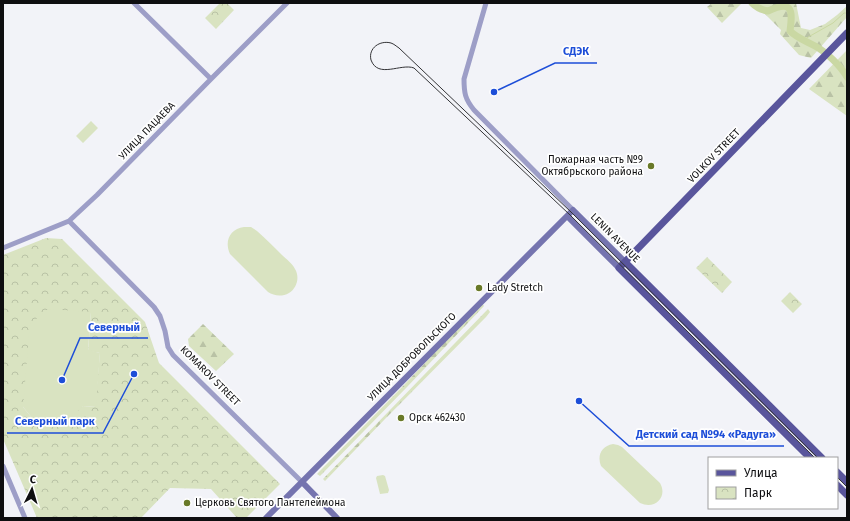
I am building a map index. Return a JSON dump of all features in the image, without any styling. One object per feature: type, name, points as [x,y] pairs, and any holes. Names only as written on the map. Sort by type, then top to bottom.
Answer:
[{"type":"main road","name":"VOLKOV STREET","points":[[619,268],[847,33]]},
{"type":"main road","name":"УЛИЦА ДОБРОВОЛЬСКОГО","points":[[266,518],[573,210]]},
{"type":"main road","name":"LENIN AVENUE","points":[[573,210],[821,457]]},
{"type":"main road","name":"LENIN AVENUE","points":[[567,216],[809,457]]},
{"type":"main road","points":[[838,473],[847,482]]},
{"type":"main road","name":"KOMAROV STREET","points":[[302,482],[337,518]]},
{"type":"main road","points":[[838,486],[847,495]]},
{"type":"street","points":[[134,3],[211,79]]},
{"type":"street","name":"УЛИЦА ПАЦАЕВА","points":[[3,248],[69,221],[97,195],[287,3]]},
{"type":"street","name":"LENIN AVENUE","points":[[486,3],[464,79],[466,98],[474,110],[573,210]]},
{"type":"street","name":"KOMAROV STREET","points":[[69,221],[154,307],[160,316],[168,347],[174,355],[302,482]]},
{"type":"street","points":[[3,466],[25,518]]},
{"type":"green space","points":[[220,3],[227,3],[234,10],[216,29],[205,18]]},
{"type":"green space","points":[[712,3],[742,3],[722,23],[707,7]]},
{"type":"green space","points":[[754,3],[796,3],[801,28],[810,30],[825,24],[847,6],[847,17],[811,58],[799,55],[780,34],[781,30]]},
{"type":"green space","points":[[847,50],[847,116],[809,89]]},
{"type":"green space","points":[[91,121],[98,128],[83,143],[76,136]]},
{"type":"green space","points":[[244,227],[251,227],[257,231],[294,267],[297,272],[297,282],[292,291],[278,296],[268,292],[230,254],[228,249],[228,240],[230,236],[235,230]]},
{"type":"green space","points":[[46,238],[62,239],[145,322],[159,363],[280,484],[246,518],[237,518],[211,489],[170,488],[141,518],[37,518],[3,439],[3,255]],"holes":[[[91,312],[88,351],[100,353],[95,407],[83,406],[37,424],[23,407]]]},
{"type":"green space","points":[[707,257],[732,282],[722,293],[696,268]]},
{"type":"green space","points":[[790,292],[802,304],[793,313],[781,301]]},
{"type":"green space","points":[[482,303],[484,306],[407,387],[320,476],[317,474],[404,385]]},
{"type":"green space","points":[[48,309],[91,312],[88,350],[100,353],[96,407],[83,406],[62,426],[37,424],[23,407],[30,324]]},
{"type":"green space","points":[[488,309],[490,312],[486,317],[325,481],[323,479]]},
{"type":"green space","points":[[203,324],[234,354],[216,371],[189,346],[188,339]]},
{"type":"green space","points":[[613,444],[622,447],[660,483],[662,493],[659,501],[651,505],[640,503],[601,466],[601,452],[609,445]]},
{"type":"green space","points":[[377,476],[385,476],[389,490],[388,493],[380,494],[376,478]]},
{"type":"waterway","points":[[752,3],[759,8],[768,11],[782,6],[789,9],[791,12],[790,31],[828,55],[841,68],[847,77]]},
{"type":"waterway","points":[[803,40],[833,23],[844,13],[847,13]]},
{"type":"tram line","points":[[814,457],[569,214],[414,68],[403,67],[384,70],[379,69],[374,66],[371,60],[371,52],[373,49],[379,44],[387,42],[392,43],[399,48],[571,212],[817,457]]},
{"type":"tram line","points":[[838,478],[847,487]]},
{"type":"place","name":"СДЭК","points":[[494,92]]},
{"type":"place","name":"Пожарная часть №9 Октябрьского района","points":[[651,166]]},
{"type":"place","name":"Lady Stretch","points":[[479,288]]},
{"type":"place","name":"Северный парк","points":[[134,374]]},
{"type":"place","name":"Северный","points":[[62,380]]},
{"type":"place","name":"Детский сад №94 «Радуга»","points":[[579,401]]},
{"type":"place","name":"Орск 462430","points":[[401,418]]},
{"type":"place","name":"Церковь Святого Пантелеймона","points":[[187,503]]}]
